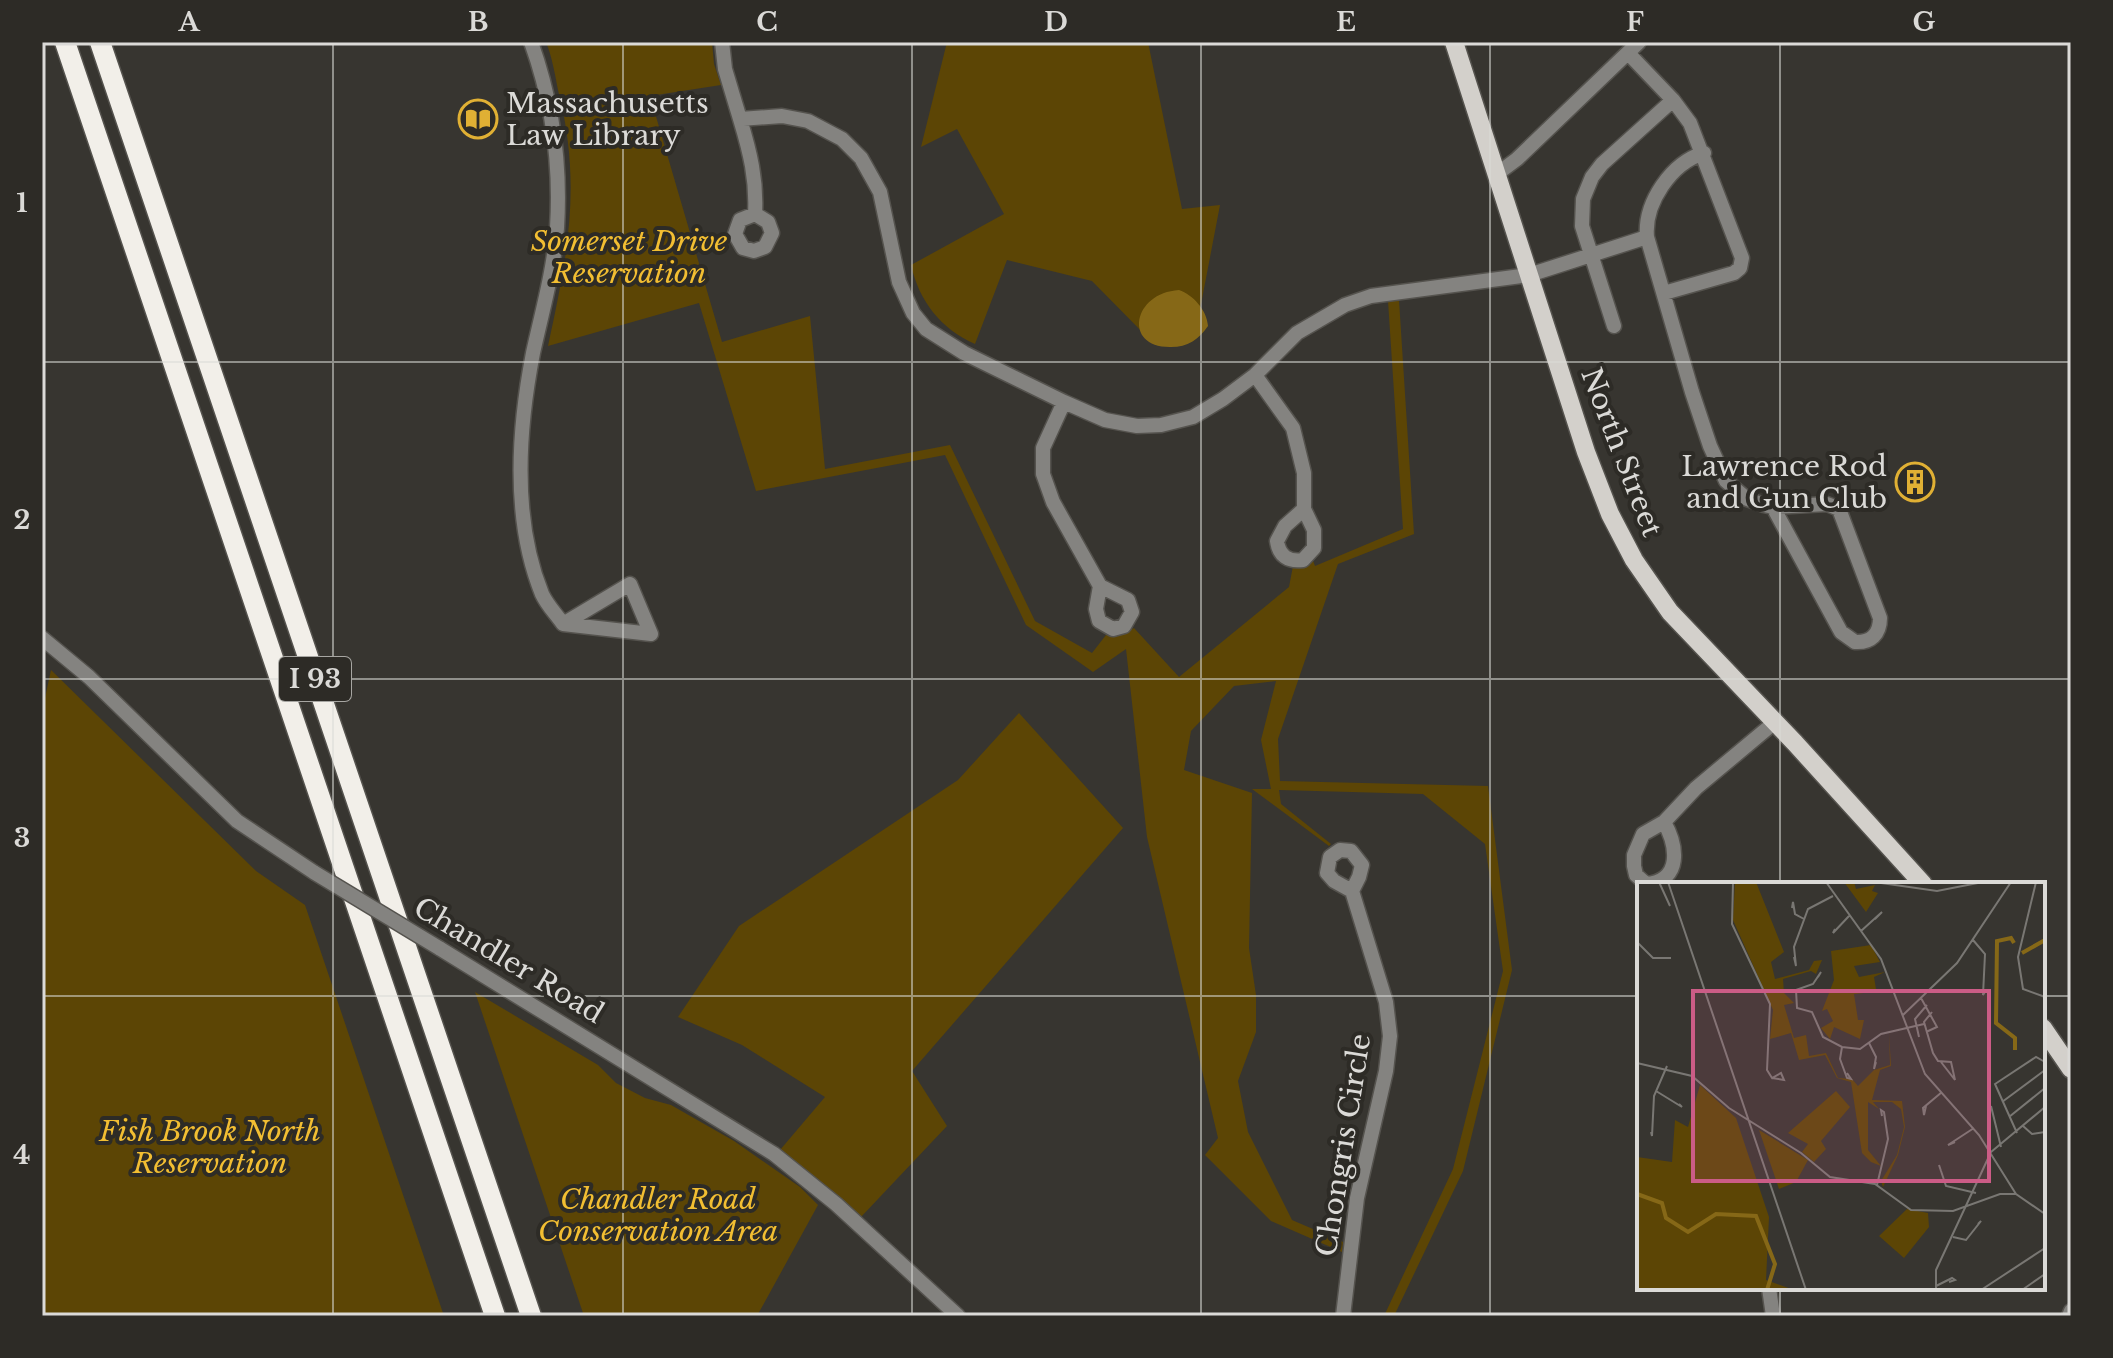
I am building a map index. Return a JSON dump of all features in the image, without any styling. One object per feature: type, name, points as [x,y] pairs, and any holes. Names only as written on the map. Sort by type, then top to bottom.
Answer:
[{"type":"highway","name":"I 93","points":[[65,42],[495,1316]]},
{"type":"highway","name":"I 93","points":[[100,42],[531,1316]]},
{"type":"main road","name":"North Street","points":[[1454,42],[1586,452],[1610,514],[1634,560],[1670,612],[1921,882]]},
{"type":"main road","points":[[2045,1031],[2071,1069]]},
{"type":"street","points":[[531,42],[551,108],[558,198],[553,262],[523,424],[523,496],[532,564],[543,597],[563,624],[651,634],[630,584],[563,624]]},
{"type":"street","points":[[722,42],[725,69],[754,168],[755,214]]},
{"type":"street","points":[[1497,174],[1517,159],[1639,42]]},
{"type":"street","points":[[1628,53],[1673,100],[1690,123],[1742,255],[1742,264],[1734,273],[1664,293]]},
{"type":"street","points":[[1614,326],[1581,217],[1583,199],[1592,177],[1602,164],[1673,100]]},
{"type":"street","points":[[740,119],[767,116],[795,118],[820,126],[842,139],[861,158],[875,180],[899,282],[913,313],[926,329],[964,353],[1064,402],[1105,420],[1137,426],[1161,425],[1193,417],[1255,375],[1297,333],[1345,305],[1371,296],[1529,275],[1647,237]]},
{"type":"street","points":[[1704,153],[1688,160],[1658,191],[1648,211],[1647,237],[1692,392],[1721,473],[1739,494],[1773,507],[1827,504],[1841,512],[1880,618],[1879,630],[1871,639],[1855,642],[1841,632],[1773,507]]},
{"type":"street","points":[[1255,375],[1293,428],[1304,473],[1304,509]]},
{"type":"street","points":[[1064,402],[1043,448],[1043,474],[1053,502],[1100,586]]},
{"type":"street","name":"Chandler Road","points":[[42,638],[89,677],[237,821],[315,873],[774,1154],[847,1214],[958,1316]]},
{"type":"street","points":[[1664,822],[1696,788],[1775,722]]},
{"type":"street","name":"Chongris Circle","points":[[1343,1316],[1357,1198],[1386,1071],[1390,1036],[1386,1002],[1352,891]]},
{"type":"street","points":[[1769,1290],[1773,1316]]},
{"type":"green space","name":"Somerset Drive Reservation","points":[[546,42],[712,42],[714,64],[721,85],[650,96],[722,342],[810,316],[825,469],[950,445],[1035,621],[1092,653],[1106,635],[1121,635],[1134,628],[1179,677],[1289,587],[1293,566],[1312,558],[1315,566],[1403,529],[1388,301],[1399,300],[1414,534],[1338,564],[1278,739],[1280,781],[1488,786],[1512,970],[1463,1171],[1394,1316],[1384,1316],[1453,1169],[1503,971],[1485,844],[1423,794],[1279,790],[1281,804],[1331,844],[1329,846],[1252,789],[1271,789],[1261,740],[1276,681],[1234,686],[1191,731],[1184,770],[1252,793],[1249,948],[1256,995],[1256,1032],[1238,1081],[1248,1132],[1292,1220],[1343,1242],[1342,1252],[1271,1221],[1205,1155],[1218,1138],[1147,837],[1126,649],[1093,672],[1026,625],[945,455],[756,491],[699,303],[548,346],[566,249],[571,188],[565,124]]},
{"type":"green space","points":[[947,42],[1148,42],[1182,209],[1220,205],[1194,341],[1154,344],[1092,281],[1007,260],[975,344],[952,330],[933,312],[920,290],[911,265],[1004,214],[957,129],[921,147]]},
{"type":"green space","name":"Fish Brook North Reservation","points":[[51,670],[256,871],[305,905],[444,1316],[42,1316],[42,712]]},
{"type":"green space","points":[[1019,713],[1123,828],[912,1071],[947,1126],[861,1217],[780,1150],[825,1097],[742,1045],[678,1017],[739,926],[958,780]]},
{"type":"green space","name":"Chandler Road Conservation Area","points":[[475,992],[598,1065],[616,1083],[645,1098],[671,1105],[734,1141],[800,1187],[818,1205],[757,1316],[584,1316]]},
{"type":"shaded area","points":[[1179,290],[1198,304],[1208,326],[1196,339],[1177,347],[1156,345],[1145,339],[1139,320],[1143,310],[1151,300],[1163,293]]},
{"type":"place","name":"Massachusetts Law Library","points":[[478,119]]},
{"type":"place","name":"Lawrence Rod and Gun Club","points":[[1915,482]]}]
